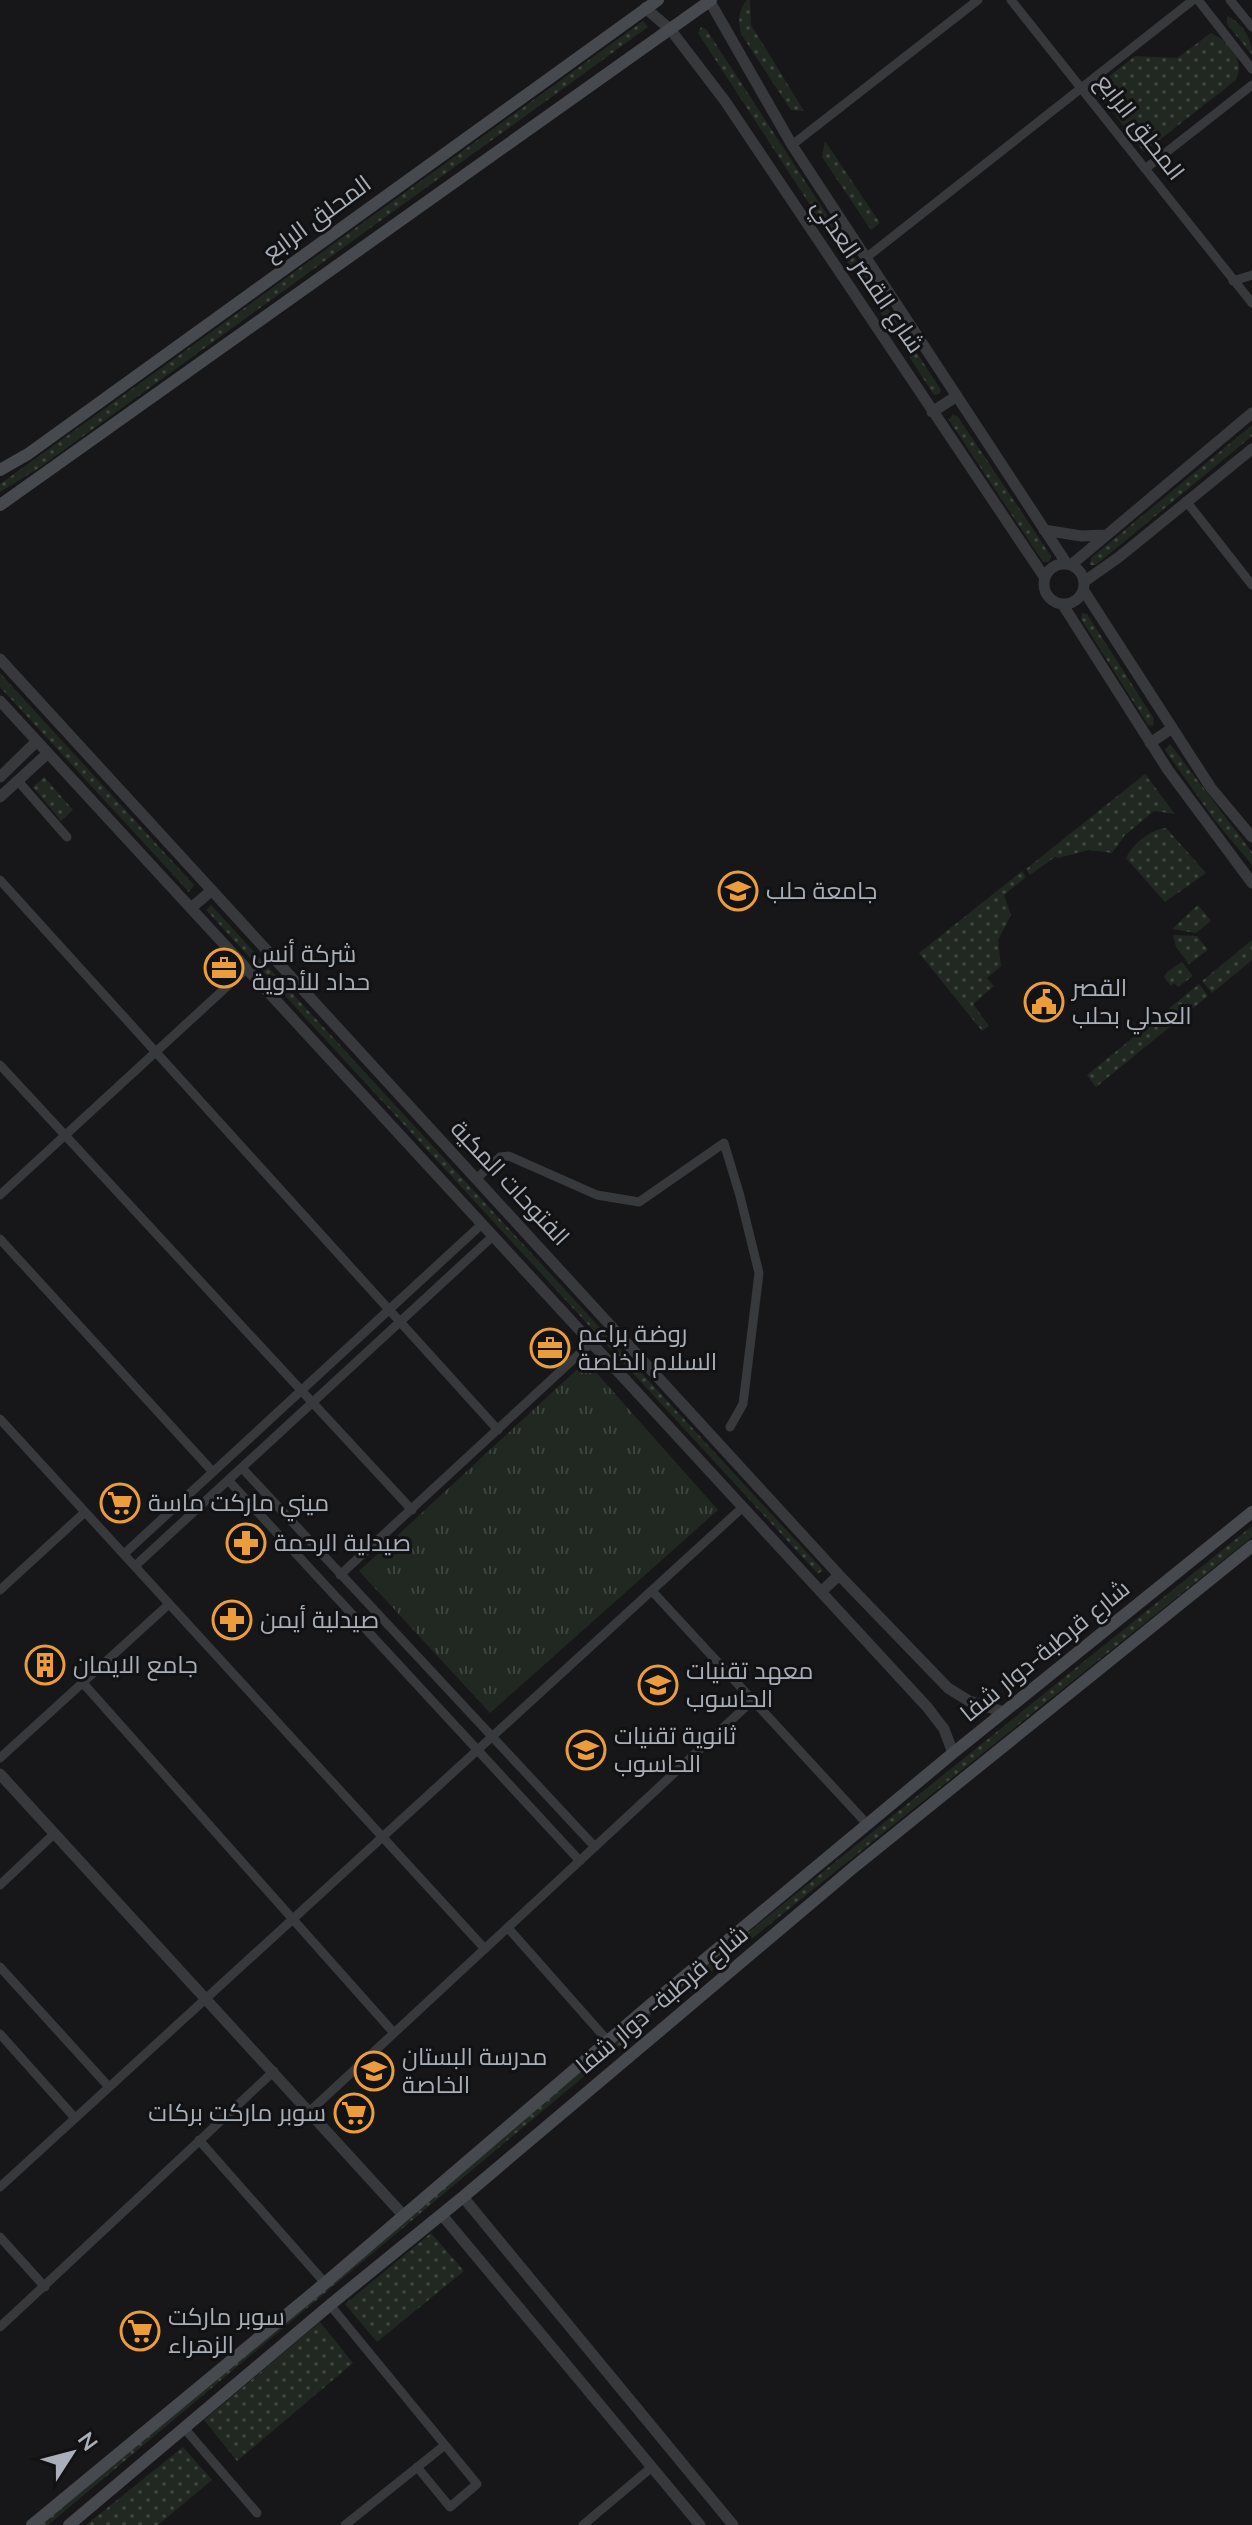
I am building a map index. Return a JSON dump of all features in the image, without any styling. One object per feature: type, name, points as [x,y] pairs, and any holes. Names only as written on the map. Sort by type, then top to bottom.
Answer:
[{"type":"main road","name":"المحلق الرابع","points":[[0,470],[28,454],[658,0]]},
{"type":"main road","points":[[1,506],[710,0]]},
{"type":"main road","name":"شارع قرطبة-دوار شفا","points":[[32,2525],[325,2283],[651,2004],[953,1753],[1252,1512]]},
{"type":"main road","name":"شارع قرطبة- دوار شفا","points":[[69,2525],[854,1867],[1252,1546]]},
{"type":"main road","points":[[838,1850],[854,1867]]},
{"type":"main road","points":[[651,2004],[667,2024]]},
{"type":"main road","points":[[235,2358],[249,2374]]},
{"type":"street","name":"شارع القصر العدلي","points":[[710,0],[792,145],[1069,564]]},
{"type":"street","points":[[792,145],[978,0]]},
{"type":"street","name":"المحلق الرابع","points":[[1011,0],[1252,303]]},
{"type":"street","points":[[867,257],[1196,0],[1252,69]]},
{"type":"street","points":[[1230,0],[1252,27]]},
{"type":"street","name":"شارع القصر العدلي","points":[[645,8],[670,29],[725,101],[1045,578]]},
{"type":"street","points":[[1145,169],[1252,85]]},
{"type":"street","points":[[1233,281],[1252,275]]},
{"type":"street","points":[[932,412],[957,396]]},
{"type":"street","points":[[1252,413],[1106,535],[1069,564],[1055,565],[1045,578],[1047,596],[1063,605],[1150,743],[1252,883]]},
{"type":"street","points":[[1063,605],[1075,602],[1084,586],[1252,449]]},
{"type":"street","points":[[1186,501],[1252,585]]},
{"type":"street","points":[[1044,530],[1081,536],[1106,535]]},
{"type":"street","points":[[1069,564],[1081,573],[1084,586],[1171,729],[1211,788],[1252,837]]},
{"type":"street","name":"الفتوحات المكية","points":[[0,659],[839,1575],[948,1688],[969,1701],[1004,1712]]},
{"type":"street","points":[[0,701],[934,1714],[948,1736],[953,1753]]},
{"type":"street","points":[[1150,743],[1171,729]]},
{"type":"street","points":[[0,777],[37,741]]},
{"type":"street","points":[[0,797],[48,753]]},
{"type":"street","points":[[18,781],[67,837]]},
{"type":"street","points":[[0,880],[498,1430]]},
{"type":"street","points":[[191,908],[211,891]]},
{"type":"street","points":[[0,1195],[246,969]]},
{"type":"street","points":[[0,1065],[412,1510]]},
{"type":"street","points":[[476,1179],[500,1157],[509,1156],[597,1195],[639,1202],[724,1143],[759,1273],[743,1404],[730,1427]]},
{"type":"street","points":[[124,1554],[482,1224]]},
{"type":"street","points":[[135,1566],[493,1236]]},
{"type":"street","points":[[0,1239],[213,1472]]},
{"type":"street","points":[[340,1575],[591,1343]]},
{"type":"street","points":[[0,1419],[485,1949]]},
{"type":"street","points":[[242,1468],[595,1847]]},
{"type":"street","points":[[228,1480],[580,1861]]},
{"type":"street","points":[[0,2187],[743,1507]]},
{"type":"street","points":[[0,1590],[85,1512]]},
{"type":"street","points":[[821,1592],[839,1575]]},
{"type":"street","points":[[652,1591],[868,1825]]},
{"type":"street","points":[[0,1758],[169,1604]]},
{"type":"street","points":[[83,1683],[394,2033]]},
{"type":"street","points":[[310,2111],[753,1700]]},
{"type":"street","points":[[0,1774],[404,2216]]},
{"type":"street","points":[[0,1885],[55,1833]]},
{"type":"street","points":[[508,1928],[608,2041]]},
{"type":"street","points":[[0,1967],[109,2087]]},
{"type":"street","points":[[0,2034],[75,2118]]},
{"type":"street","points":[[0,2327],[274,2071]]},
{"type":"street","points":[[199,2140],[325,2283]]},
{"type":"street","points":[[463,2197],[733,2525]]},
{"type":"street","points":[[442,2215],[700,2525]]},
{"type":"street","points":[[0,2237],[45,2287]]},
{"type":"street","points":[[330,2305],[477,2484],[450,2507],[417,2467]]},
{"type":"street","points":[[185,2429],[257,2513]]},
{"type":"street","points":[[345,2525],[445,2445]]},
{"type":"street","points":[[583,2525],[652,2467]]},
{"type":"green space","points":[[747,0],[750,0],[751,25],[804,111],[791,110],[741,34],[740,16]]},
{"type":"green space","points":[[1227,16],[1245,32],[1252,55],[1227,24]]},
{"type":"green space","points":[[643,21],[648,27],[39,468],[0,492],[0,484]]},
{"type":"green space","points":[[701,27],[706,29],[941,390],[939,394],[934,395],[698,33]]},
{"type":"green space","points":[[1211,33],[1234,52],[1239,65],[1236,80],[1144,152],[1094,88],[1135,56],[1177,58]]},
{"type":"green space","points":[[825,141],[880,223],[871,230],[822,157]]},
{"type":"green space","points":[[953,414],[958,417],[1051,556],[1049,562],[1043,562],[949,420]]},
{"type":"green space","points":[[1252,425],[1252,436],[1096,565],[1090,565],[1091,558]]},
{"type":"green space","points":[[1082,613],[1087,614],[1154,719],[1153,726],[1148,725],[1081,619]]},
{"type":"green space","points":[[0,673],[194,885],[189,892],[0,687]]},
{"type":"green space","points":[[1170,744],[1252,852],[1252,865],[1216,822],[1165,750]]},
{"type":"green space","points":[[1145,774],[1175,814],[1154,811],[1125,835],[1112,853],[1089,850],[1055,857],[1030,875],[1026,869]]},
{"type":"green space","points":[[44,777],[73,810],[61,821],[33,787]]},
{"type":"green space","points":[[1166,828],[1206,873],[1165,902],[1126,858],[1143,838]]},
{"type":"green space","points":[[1022,871],[1026,877],[1004,895],[1011,915],[998,940],[1001,966],[987,978],[994,986],[973,1004],[989,1026],[982,1031],[919,953]]},
{"type":"green space","points":[[211,905],[823,1570],[818,1574],[206,910]]},
{"type":"green space","points":[[1198,905],[1211,921],[1196,933],[1172,929]]},
{"type":"green space","points":[[1173,935],[1197,936],[1208,950],[1189,964],[1176,947]]},
{"type":"green space","points":[[1252,940],[1252,960],[1212,993],[1202,981]]},
{"type":"green space","points":[[1182,962],[1193,976],[1178,987],[1174,983],[1171,986],[1164,977]]},
{"type":"green space","points":[[1199,984],[1208,996],[1096,1087],[1087,1075]]},
{"type":"green space","points":[[586,1361],[718,1510],[490,1713],[359,1571]]},
{"type":"green space","points":[[1252,1526],[1252,1537],[670,2002],[669,1996]]},
{"type":"green space","points":[[644,2013],[651,2013],[650,2021],[48,2525],[33,2525]]},
{"type":"green space","points":[[431,2233],[464,2271],[377,2342],[345,2304]]},
{"type":"green space","points":[[320,2322],[353,2363],[237,2461],[204,2420]]},
{"type":"green space","points":[[183,2447],[212,2480],[158,2525],[86,2525]]},
{"type":"place","name":"جامعة حلب","points":[[738,891]]},
{"type":"place","name":"شركة أنس حداد للأدوية","points":[[224,968]]},
{"type":"place","name":"القصر العدلي بحلب","points":[[1044,1002]]},
{"type":"place","name":"روضة براعم السلام الخاصة","points":[[550,1348]]},
{"type":"place","name":"ميني ماركت ماسة","points":[[120,1503]]},
{"type":"place","name":"صيدلية الرحمة","points":[[246,1543]]},
{"type":"place","name":"صيدلية أيمن","points":[[232,1620]]},
{"type":"place","name":"جامع الايمان","points":[[45,1665]]},
{"type":"place","name":"معهد تقنيات الحاسوب","points":[[658,1685]]},
{"type":"place","name":"ثانوية تقنيات الحاسوب","points":[[586,1750]]},
{"type":"place","name":"مدرسة البستان الخاصة","points":[[374,2071]]},
{"type":"place","name":"سوبر ماركت بركات","points":[[354,2113]]},
{"type":"place","name":"سوبر ماركت الزهراء","points":[[140,2331]]}]
